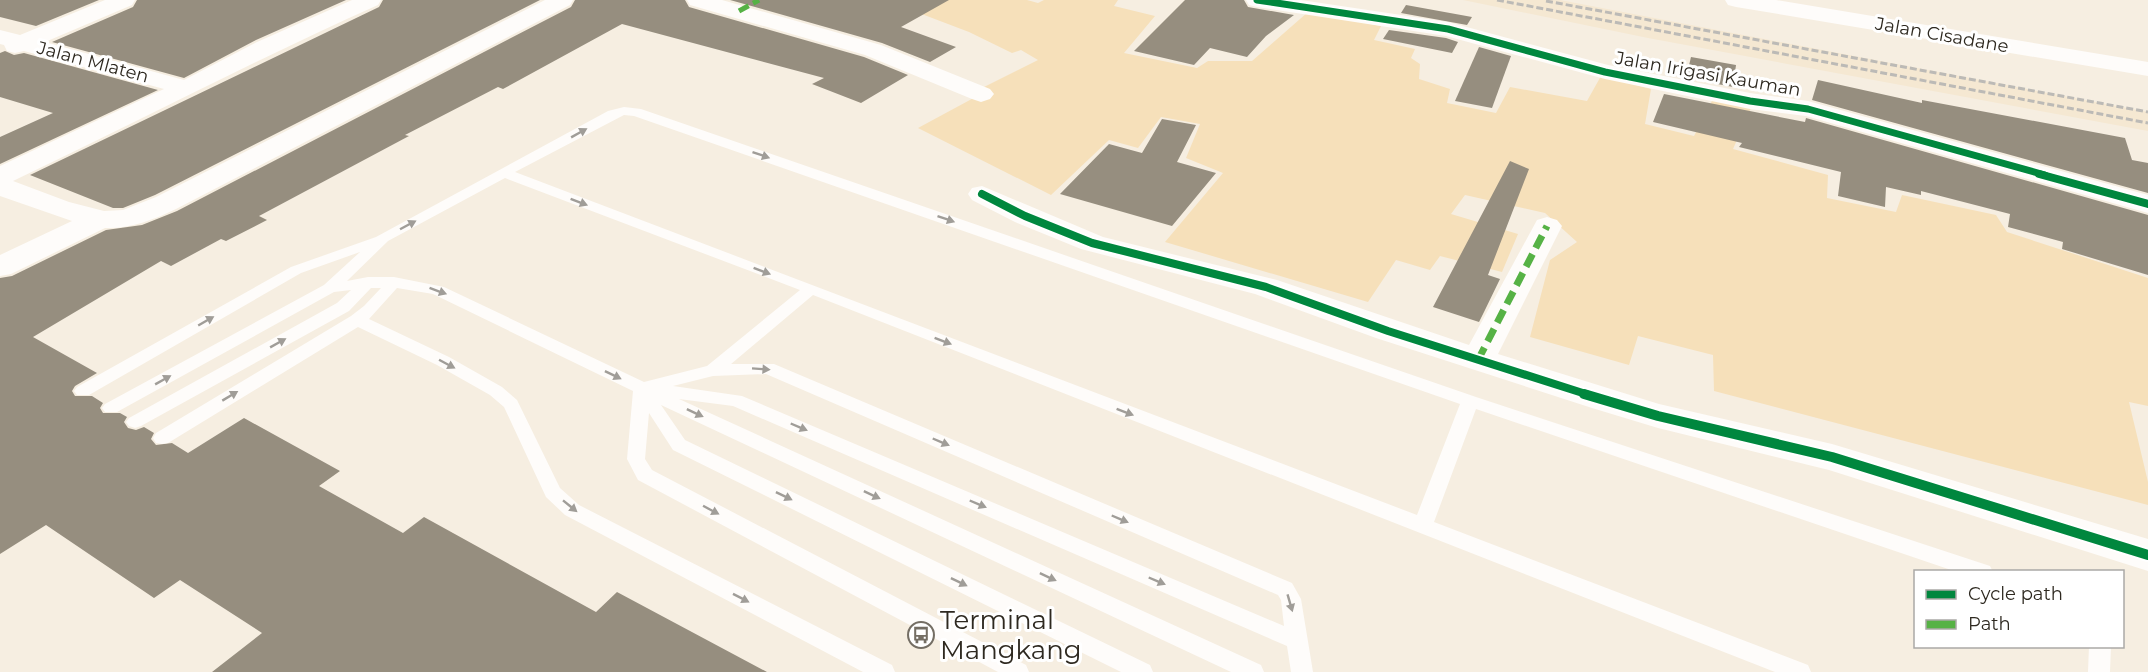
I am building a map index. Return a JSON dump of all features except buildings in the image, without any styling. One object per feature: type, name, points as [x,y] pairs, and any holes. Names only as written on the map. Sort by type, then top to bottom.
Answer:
[{"type":"street","points":[[0,52],[11,40],[124,0]]},
{"type":"street","points":[[0,177],[187,88],[266,47],[370,0]]},
{"type":"street","points":[[0,186],[99,220],[120,220],[166,203],[562,0]]},
{"type":"street","points":[[698,0],[749,6],[873,50],[981,94]]},
{"type":"street","name":"Jalan Irigasi Kauman","points":[[1257,0],[1448,29],[1605,72],[1750,101],[1808,109],[2148,204]]},
{"type":"street","name":"Jalan Cisadane","points":[[1737,0],[2148,69]]},
{"type":"street","name":"Jalan Mlaten","points":[[11,40],[187,88]]},
{"type":"street","points":[[982,194],[1025,216],[1092,243],[1266,287],[1388,331],[1658,416],[1832,457],[2148,555]]},
{"type":"street","points":[[0,267],[99,220]]},
{"type":"street","points":[[1478,360],[1548,226]]},
{"type":"lane","points":[[83,392],[296,270],[383,238],[613,114],[624,111],[636,112],[1470,401],[1977,570]]},
{"type":"lane","points":[[505,173],[1800,672]]},
{"type":"lane","points":[[111,408],[330,288],[383,238]]},
{"type":"lane","points":[[330,288],[368,282],[394,282],[438,290],[642,388],[1253,672]]},
{"type":"lane","points":[[135,422],[343,307],[368,282]]},
{"type":"lane","points":[[162,438],[357,320],[370,310],[394,282]]},
{"type":"lane","points":[[713,370],[811,289]]},
{"type":"lane","points":[[357,320],[443,362],[495,391],[511,404],[553,492],[572,510],[884,672]]},
{"type":"lane","points":[[642,388],[713,370],[768,368],[1285,589],[1291,600],[1302,672]]},
{"type":"lane","points":[[642,388],[736,400],[1297,641]]},
{"type":"lane","points":[[642,388],[636,459],[645,475],[1018,672]]},
{"type":"lane","points":[[642,388],[679,445],[1142,672]]},
{"type":"lane","points":[[1422,527],[1470,401]]},
{"type":"lane","points":[[2099,672],[2100,648]]},
{"type":"shaded area","points":[[934,0],[1027,0],[1038,3],[1044,0],[1118,0],[1114,6],[1155,16],[1124,53],[1197,68],[1208,61],[1252,61],[1308,12],[1381,26],[1374,40],[1415,49],[1411,58],[1420,64],[1419,79],[1450,89],[1447,103],[1496,113],[1510,87],[1587,101],[1601,76],[1651,89],[1645,124],[1694,136],[1713,99],[1751,108],[1733,149],[1828,175],[1827,198],[1896,212],[1902,195],[1996,215],[2007,232],[2148,278],[2148,406],[2129,402],[2148,482],[2148,505],[1714,391],[1713,355],[1638,336],[1629,365],[1530,337],[1550,260],[1577,242],[1545,213],[1465,195],[1451,214],[1518,234],[1502,272],[1440,256],[1430,270],[1396,260],[1368,302],[1165,242],[1223,173],[1186,158],[1200,124],[1161,117],[1138,148],[1109,140],[1051,195],[918,128],[981,94],[982,88],[1038,60],[1021,50],[1012,53],[969,32],[919,13]]},
{"type":"shaded area","points":[[1463,0],[1560,0],[2148,112],[2148,131],[1648,38]]},
{"type":"railway","points":[[1497,0],[2148,123]]},
{"type":"railway","points":[[1546,1],[2148,112]]},
{"type":"marked path","points":[[739,11],[759,0]]},
{"type":"marked path","points":[[1478,360],[1547,226]]},
{"type":"cycle path","points":[[1257,0],[1448,29],[1605,72],[1750,101],[1808,109],[2148,204]]},
{"type":"cycle path","points":[[982,194],[1025,216],[1092,243],[1266,287],[1388,331],[1604,400],[1658,416],[1832,457],[2148,555]]},
{"type":"place","name":"Terminal Mangkang","points":[[921,635]]}]
